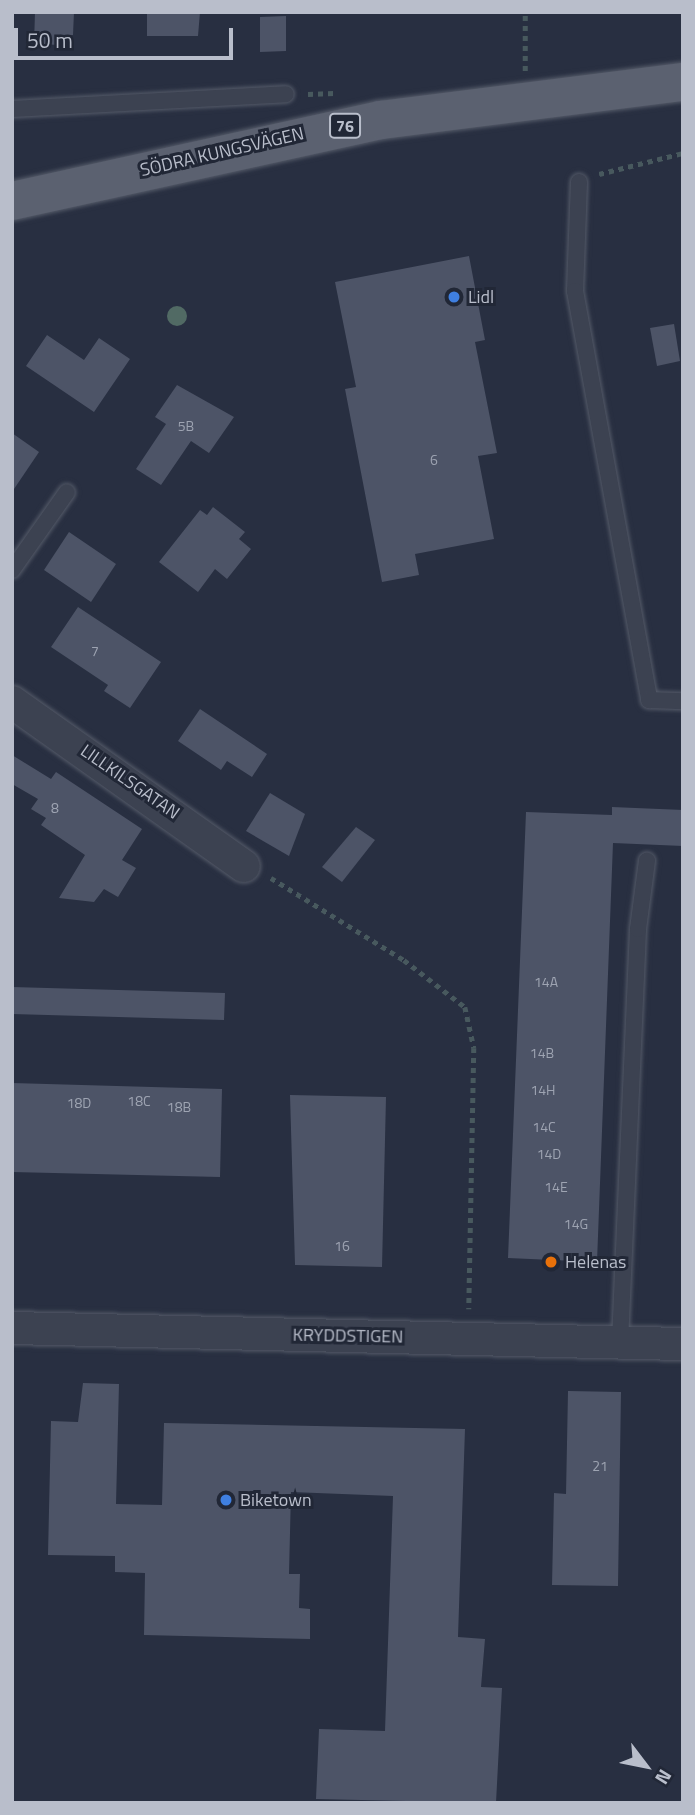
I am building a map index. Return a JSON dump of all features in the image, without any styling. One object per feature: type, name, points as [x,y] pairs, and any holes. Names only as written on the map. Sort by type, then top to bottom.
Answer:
[{"type":"main road","name":"SÖDRA KUNGSVÄGEN","points":[[12,201],[369,122],[683,82]]},
{"type":"street","name":"LILLKILSGATAN","points":[[12,702],[244,866]]},
{"type":"street","name":"KRYDDSTIGEN","points":[[12,1328],[683,1344]]},
{"type":"lane","points":[[12,109],[286,94]]},
{"type":"lane","points":[[579,182],[575,290],[649,700],[683,701]]},
{"type":"lane","points":[[12,570],[66,492]]},
{"type":"lane","points":[[620,1342],[638,929],[647,861]]},
{"type":"path","points":[[525,12],[525,72]]},
{"type":"path","points":[[579,182],[630,161],[683,153]]},
{"type":"path","points":[[244,866],[294,887],[465,1007],[474,1048],[468,1339]]},
{"type":"building","points":[[35,12],[74,12],[73,35],[61,35],[62,45],[34,44]]},
{"type":"building","points":[[147,12],[200,12],[198,36],[147,36]]},
{"type":"building","points":[[286,16],[286,51],[260,52],[260,17]]},
{"type":"building","points":[[469,256],[485,340],[475,342],[497,453],[478,456],[494,539],[415,554],[419,575],[382,582],[345,389],[356,387],[335,282]]},
{"type":"building","points":[[674,324],[680,361],[657,366],[650,328]]},
{"type":"building","points":[[47,335],[84,360],[99,338],[130,359],[94,412],[26,366]]},
{"type":"building","points":[[177,385],[234,417],[209,453],[191,441],[161,485],[136,469],[166,424],[155,417]]},
{"type":"building","points":[[12,433],[39,452],[12,492]]},
{"type":"building","points":[[213,507],[245,532],[239,539],[251,549],[227,579],[215,569],[198,592],[159,562],[200,510],[207,515]]},
{"type":"building","points":[[69,532],[116,564],[91,602],[44,570]]},
{"type":"building","points":[[78,607],[161,662],[130,708],[104,691],[108,685],[51,647]]},
{"type":"building","points":[[200,709],[267,754],[252,777],[227,761],[221,770],[178,741]]},
{"type":"building","points":[[12,755],[51,779],[56,772],[142,829],[122,860],[136,868],[118,897],[104,889],[94,902],[59,898],[85,855],[41,825],[46,818],[31,809],[38,799],[12,784]]},
{"type":"building","points":[[270,793],[305,814],[289,856],[246,831]]},
{"type":"building","points":[[612,807],[683,810],[683,846],[613,843],[597,1262],[508,1258],[526,812],[612,815]]},
{"type":"building","points":[[356,827],[375,840],[342,882],[322,867]]},
{"type":"building","points":[[12,987],[225,993],[224,1020],[12,1014]]},
{"type":"building","points":[[12,1083],[222,1089],[220,1177],[12,1172]]},
{"type":"building","points":[[290,1095],[386,1097],[382,1267],[295,1265]]},
{"type":"building","points":[[83,1383],[119,1384],[116,1504],[162,1505],[164,1423],[465,1429],[458,1637],[485,1639],[481,1687],[502,1688],[496,1803],[316,1799],[319,1729],[385,1731],[393,1496],[291,1492],[289,1574],[300,1574],[299,1608],[310,1609],[310,1639],[144,1635],[145,1573],[115,1572],[115,1556],[48,1555],[51,1421],[78,1422]]},
{"type":"building","points":[[568,1391],[621,1392],[618,1586],[552,1585],[554,1493],[566,1494]]},
{"type":"place","name":"Lidl","points":[[454,297]]},
{"type":"place","name":"Helenas","points":[[551,1262]]},
{"type":"place","name":"Biketown","points":[[226,1500]]}]
